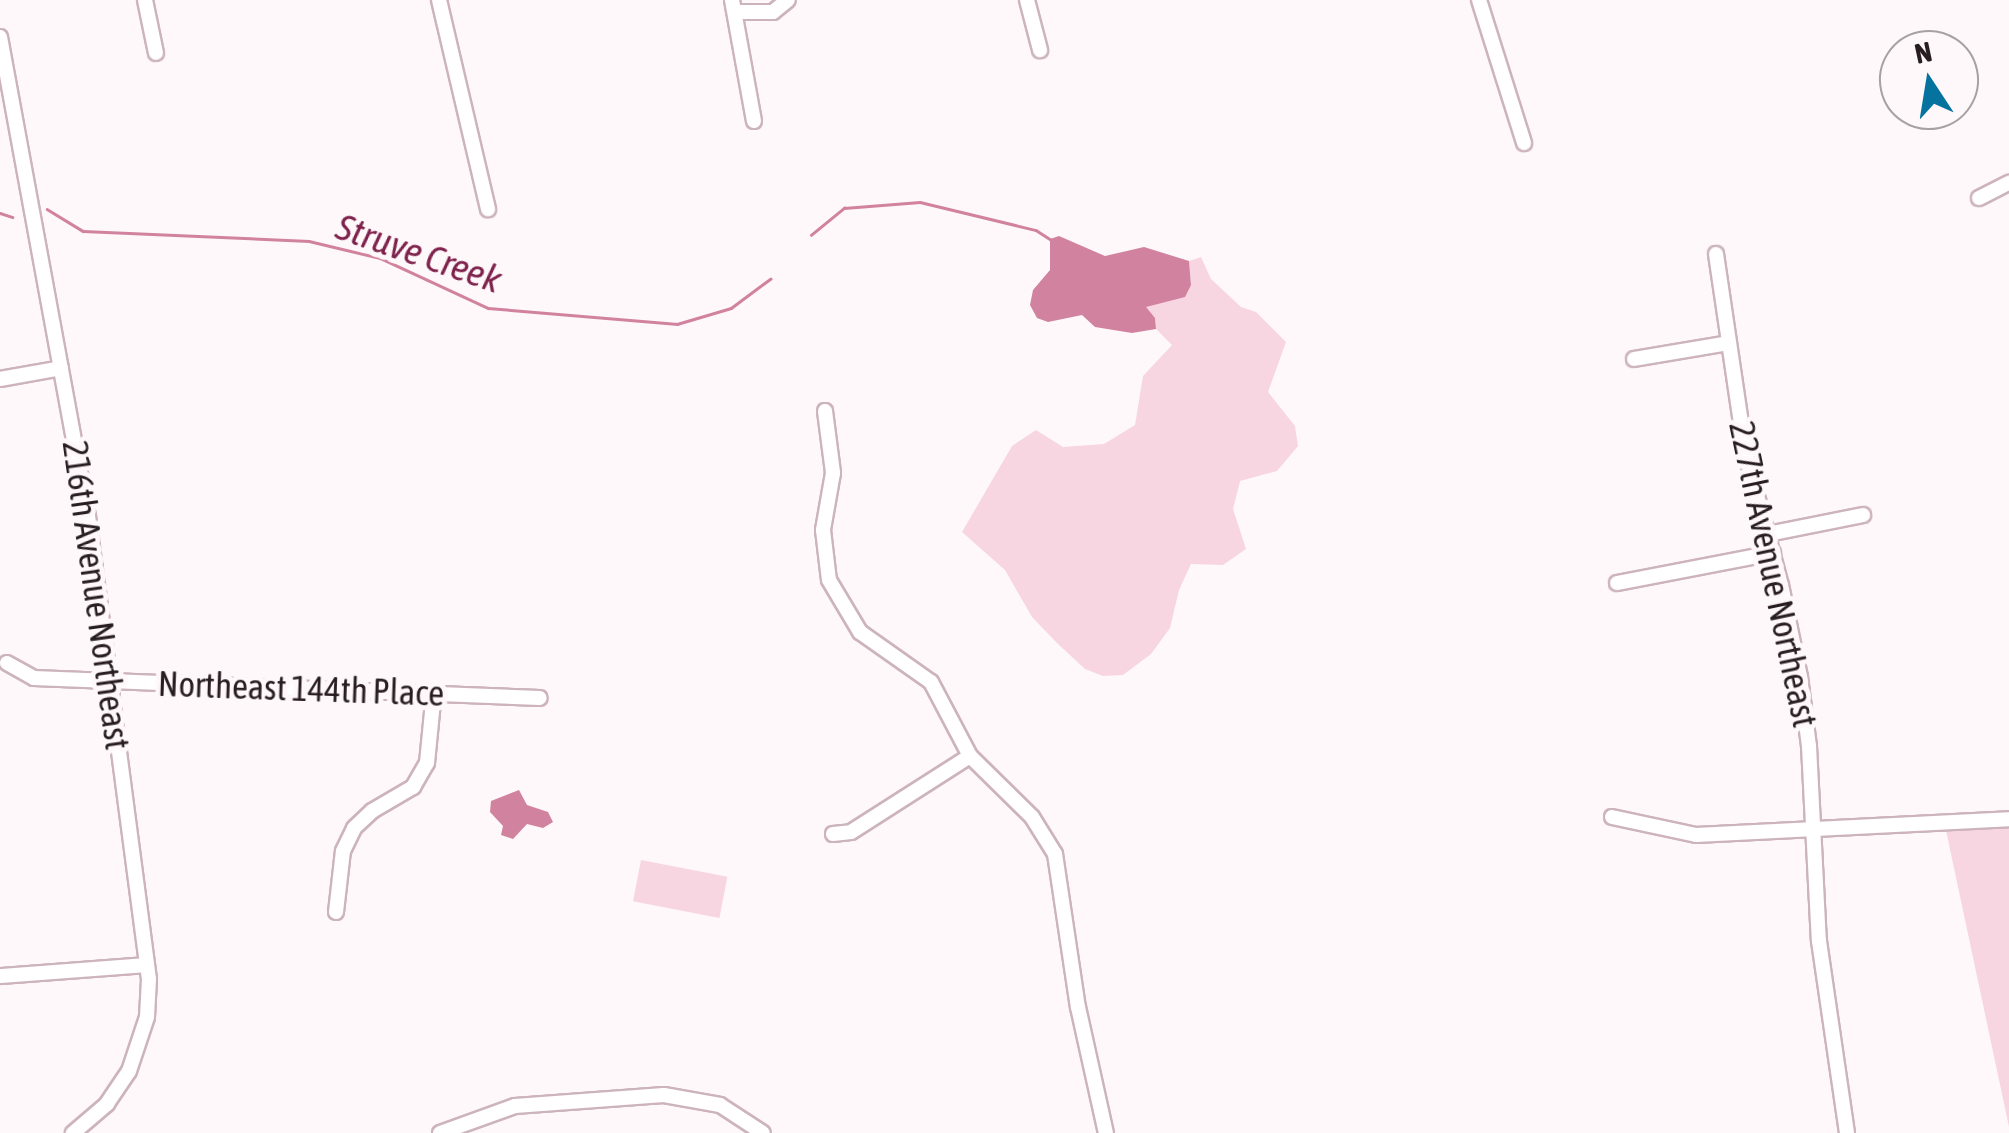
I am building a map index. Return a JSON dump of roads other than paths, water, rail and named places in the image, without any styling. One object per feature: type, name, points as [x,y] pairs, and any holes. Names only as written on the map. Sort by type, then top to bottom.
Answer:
[{"type":"street","points":[[145,0],[156,54]]},
{"type":"street","points":[[440,0],[488,209]]},
{"type":"street","points":[[754,120],[734,6],[773,12],[788,0]]},
{"type":"street","points":[[1028,0],[1040,50]]},
{"type":"street","points":[[1479,0],[1524,143]]},
{"type":"street","name":"216th Avenue Northeast","points":[[0,36],[4,78],[88,516],[148,965],[147,1017],[137,1055],[107,1104],[73,1133]]},
{"type":"street","points":[[1980,198],[2009,183]]},
{"type":"street","name":"227th Avenue Northeast","points":[[1716,254],[1745,451],[1773,553],[1800,677],[1815,832],[1819,941],[1847,1133]]},
{"type":"street","points":[[1634,360],[1729,344]]},
{"type":"street","points":[[0,379],[61,368]]},
{"type":"street","points":[[825,411],[832,473],[823,530],[829,580],[846,614],[879,647],[932,682],[970,756],[1032,816],[1055,854],[1078,1007],[1106,1133]]},
{"type":"street","points":[[1768,534],[1863,515]]},
{"type":"street","points":[[1617,583],[1773,553]]},
{"type":"street","name":"Northeast 144th Place","points":[[7,663],[34,678],[540,698]]},
{"type":"street","points":[[336,912],[343,851],[354,828],[372,811],[413,787],[427,763],[434,692]]},
{"type":"street","points":[[834,834],[851,832],[970,756]]},
{"type":"street","points":[[1612,816],[1696,835],[1815,832],[1987,817],[2009,819]]},
{"type":"street","points":[[0,976],[148,965]]},
{"type":"street","points":[[440,1133],[515,1106],[664,1095],[720,1105],[763,1133]]},
{"type":"waterway","name":"Struve Creek","points":[[811,235],[844,208],[920,202],[1036,230],[1050,239]]},
{"type":"waterway","name":"Struve Creek","points":[[47,209],[83,231],[309,241],[380,258],[488,308],[677,324],[731,308],[770,279]]},
{"type":"waterway","name":"Struve Creek","points":[[0,213],[12,217]]}]
